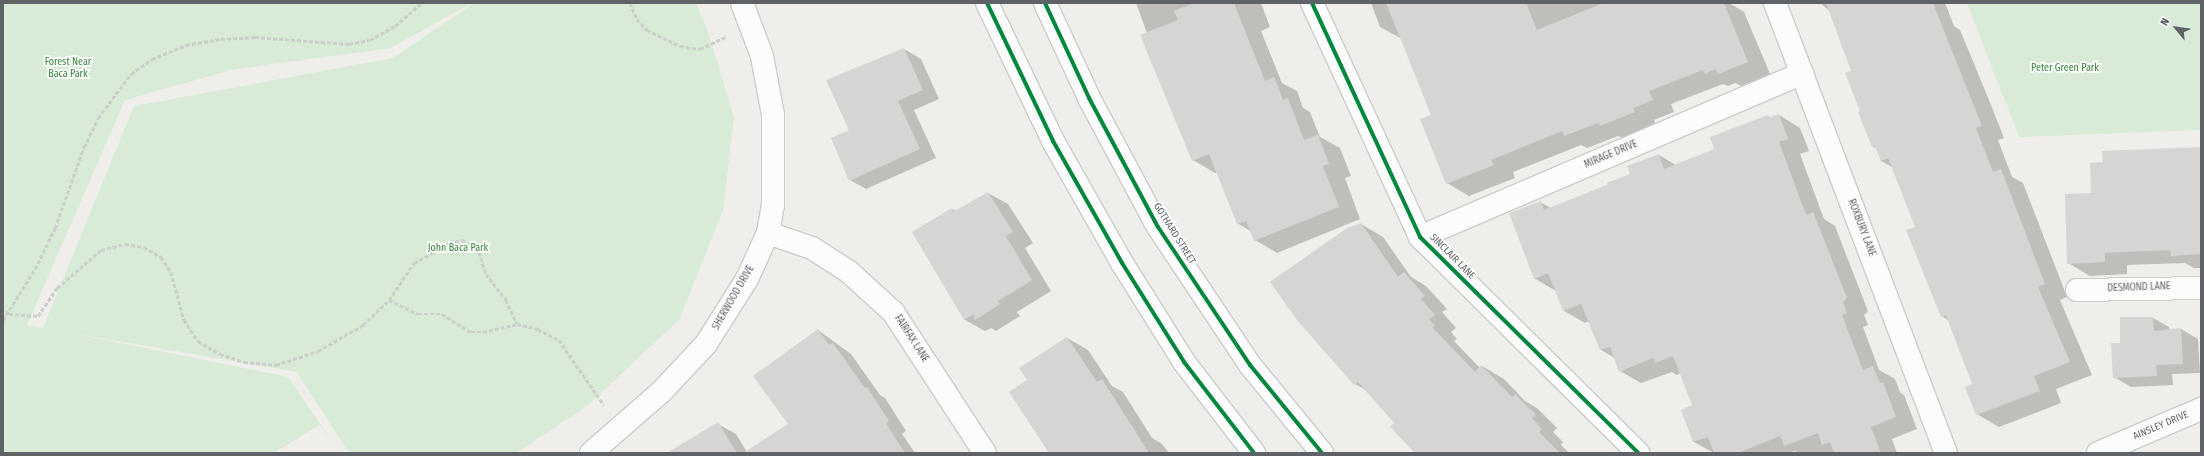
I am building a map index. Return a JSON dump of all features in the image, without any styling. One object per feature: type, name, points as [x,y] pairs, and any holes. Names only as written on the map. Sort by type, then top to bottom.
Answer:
[{"type":"street","name":"SHERWOOD DRIVE","points":[[591,453],[662,391],[706,344],[747,279],[768,233],[773,204],[773,115],[762,56],[742,3]]},
{"type":"street","points":[[988,3],[1054,140],[1122,263],[1184,362],[1254,453]]},
{"type":"street","name":"GOTHARD STREET","points":[[1045,3],[1089,98],[1158,227],[1250,365],[1322,453]]},
{"type":"street","name":"SINCLAIR LANE","points":[[1312,3],[1420,237],[1638,453]]},
{"type":"street","name":"ROXBURY LANE","points":[[1775,3],[1946,453]]},
{"type":"street","name":"MIRAGE DRIVE","points":[[1420,237],[1802,73]]},
{"type":"street","name":"FAIRFAX LANE","points":[[768,233],[812,248],[848,271],[893,312],[985,453]]},
{"type":"street","name":"DESMOND LANE","points":[[2077,290],[2201,288]]},
{"type":"street","name":"AINSLEY DRIVE","points":[[2098,453],[2201,409]]},
{"type":"path","points":[[3,320],[9,314],[55,228],[84,147],[98,118],[131,74],[152,59],[186,44],[221,39],[255,37],[348,44],[370,40],[395,26],[421,3]]},
{"type":"path","points":[[549,3],[571,3]]},
{"type":"path","points":[[630,3],[638,19],[648,30],[680,46],[700,49],[750,26]]},
{"type":"path","points":[[9,314],[38,316],[71,274],[100,250],[125,244],[144,247],[161,257],[171,272],[184,320],[198,341],[220,354],[244,362],[276,365],[318,351],[363,325],[389,300],[414,263],[449,243],[462,240],[471,244],[479,252],[486,274],[506,300],[517,324]]},
{"type":"path","points":[[389,300],[418,314],[442,314],[471,332],[483,332],[517,324],[538,329],[559,340],[620,429]]},
{"type":"green space","name":"John Baca Park","points":[[3,3],[472,3],[391,48],[231,70],[125,100],[27,325],[43,328],[134,106],[393,58],[474,3],[696,3],[708,32],[734,117],[723,210],[679,320],[588,405],[516,453],[349,453],[297,372],[66,332],[288,377],[340,453],[320,425],[273,453],[3,453]]},
{"type":"green space","name":"Peter Green Park","points":[[1967,3],[2201,3],[2201,130],[2019,137]]},
{"type":"building","points":[[1194,3],[1234,3],[1265,81],[1274,77],[1283,100],[1288,98],[1304,140],[1318,135],[1329,164],[1323,166],[1339,207],[1254,241],[1246,221],[1237,224],[1209,154],[1192,161],[1140,35],[1178,20],[1174,11]]},
{"type":"building","points":[[1386,3],[1526,3],[1537,30],[1603,3],[1724,3],[1748,62],[1718,74],[1716,69],[1705,74],[1703,70],[1649,91],[1653,100],[1633,108],[1635,112],[1600,126],[1598,123],[1564,136],[1562,131],[1491,160],[1494,165],[1446,184],[1420,119],[1431,115]]},
{"type":"building","points":[[1826,3],[1933,3],[1982,126],[1976,128],[1993,172],[2001,169],[2045,284],[2038,287],[2070,362],[2034,376],[2040,391],[1976,415],[1965,387],[1972,384],[1946,315],[1941,317],[1906,230],[1915,227],[1898,183],[1888,158],[1881,161],[1875,146],[1872,147],[1858,112],[1860,111],[1845,73],[1851,71]]},
{"type":"building","points":[[904,48],[923,90],[898,101],[920,149],[849,181],[831,138],[849,130],[826,80]]},
{"type":"building","points":[[1779,114],[1788,139],[1779,142],[1805,212],[1807,215],[1813,212],[1847,298],[1843,302],[1847,313],[1842,315],[1863,370],[1873,366],[1880,383],[1883,382],[1896,417],[1871,427],[1881,453],[1834,453],[1830,442],[1822,445],[1818,433],[1784,446],[1780,436],[1738,453],[1714,453],[1708,437],[1693,442],[1681,410],[1692,405],[1673,356],[1655,363],[1653,358],[1619,372],[1610,347],[1600,350],[1581,304],[1563,311],[1548,273],[1534,279],[1509,213],[1541,201],[1544,210],[1607,185],[1607,183],[1630,174],[1627,166],[1659,154],[1664,169],[1714,149],[1710,137],[1768,115],[1769,118]]},
{"type":"building","points":[[2201,147],[2201,254],[2171,256],[2170,250],[2105,253],[2105,262],[2067,264],[2065,194],[2091,193],[2090,163],[2103,162],[2102,151]]},
{"type":"building","points":[[988,192],[1013,232],[1006,236],[1032,280],[998,301],[1000,304],[975,320],[974,314],[964,320],[912,232],[952,208],[953,212]]},
{"type":"building","points":[[1361,223],[1398,277],[1404,272],[1425,296],[1421,299],[1435,315],[1429,319],[1435,326],[1433,328],[1475,372],[1481,365],[1512,397],[1515,394],[1536,415],[1532,418],[1542,429],[1539,432],[1560,453],[1415,453],[1390,427],[1394,423],[1358,382],[1354,385],[1297,320],[1270,282],[1347,228]]},
{"type":"building","points":[[2120,317],[2153,317],[2154,331],[2181,328],[2183,364],[2156,365],[2157,376],[2113,378],[2111,343],[2120,343]]},
{"type":"building","points":[[818,329],[829,345],[833,343],[865,388],[867,387],[889,421],[886,423],[905,453],[743,453],[788,424],[753,376]]},
{"type":"building","points":[[1067,337],[1097,382],[1102,379],[1149,453],[1049,453],[1009,392],[1027,380],[1019,368]]},
{"type":"building","points":[[718,422],[737,453],[667,453]]},
{"type":"cycle path","points":[[987,3],[1053,141],[1122,263],[1184,362],[1254,453]]},
{"type":"cycle path","points":[[1045,3],[1089,98],[1158,227],[1250,365],[1322,453]]},
{"type":"cycle path","points":[[1312,3],[1420,237],[1638,453]]},
{"type":"park label","name":"Forest Near Baca Park","points":[[68,68]]}]
